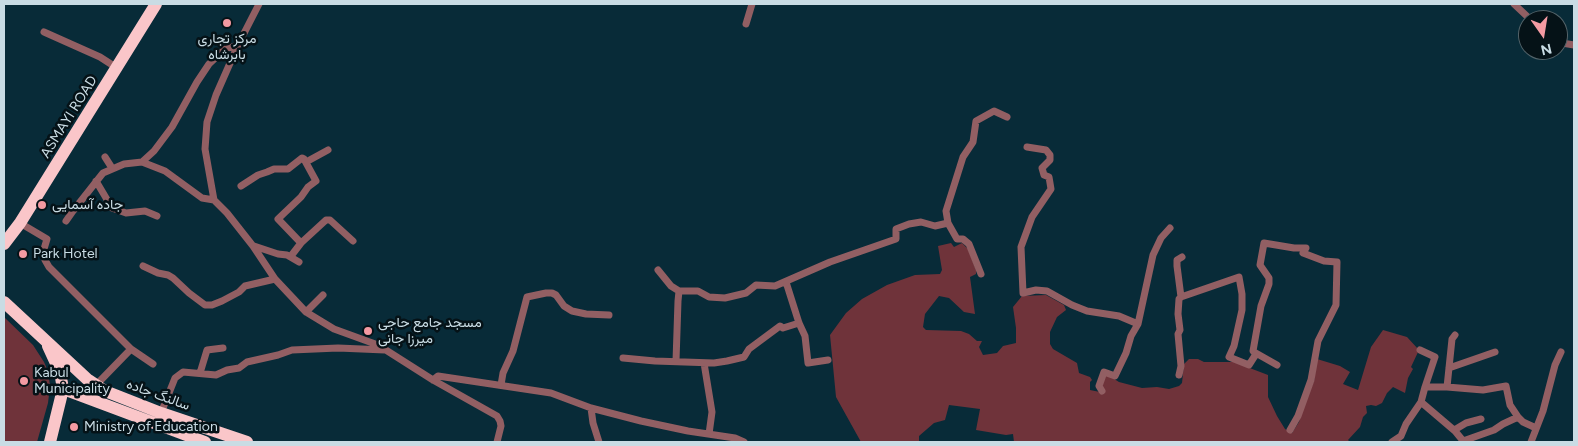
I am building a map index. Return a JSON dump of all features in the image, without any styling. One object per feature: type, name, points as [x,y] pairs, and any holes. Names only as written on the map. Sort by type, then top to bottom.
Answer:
[{"type":"highway","name":"ASMAYI ROAD","points":[[4,244],[20,224],[156,4]]},
{"type":"highway","name":"سالنگ جاده","points":[[4,302],[96,385],[115,396],[247,442]]},
{"type":"highway","points":[[45,339],[60,372],[63,389],[50,442]]},
{"type":"highway","name":"سالنگ جاده","points":[[63,389],[205,442]]},
{"type":"street","points":[[259,4],[216,95],[206,128],[205,149],[214,200],[253,246],[275,279],[306,312],[334,329],[364,339],[385,350],[497,416],[502,426],[498,442]]},
{"type":"street","points":[[746,24],[752,4]]},
{"type":"street","points":[[44,32],[100,57],[117,68]]},
{"type":"street","points":[[142,162],[154,151],[172,127],[209,64],[225,49],[238,45]]},
{"type":"street","points":[[981,274],[969,244],[963,239],[957,239],[948,223],[946,211],[963,157],[973,142],[976,121],[994,111],[1007,117]]},
{"type":"street","points":[[1027,147],[1046,150],[1050,155],[1050,160],[1042,168],[1044,175],[1049,177],[1051,189],[1032,217],[1021,248],[1023,292],[1048,291],[1072,305],[1087,311],[1119,316],[1138,324]]},
{"type":"street","points":[[306,162],[328,150]]},
{"type":"street","points":[[105,157],[112,168]]},
{"type":"street","points":[[240,186],[258,175],[274,169],[288,169],[302,158],[316,178],[316,181],[308,186],[302,197],[278,219],[301,243]]},
{"type":"street","points":[[66,221],[102,173],[124,164],[142,162],[165,171],[202,198],[214,200]]},
{"type":"street","points":[[96,181],[112,208],[126,213],[145,211],[157,216]]},
{"type":"street","points":[[291,256],[301,243],[326,220],[353,241]]},
{"type":"street","points":[[658,270],[671,286],[679,291],[698,291],[709,297],[725,298],[746,293],[756,285],[776,286],[830,262],[896,239],[896,229],[910,224],[921,222],[935,226],[948,223]]},
{"type":"street","points":[[20,224],[47,239],[44,248],[45,260],[49,267],[131,349],[153,364]]},
{"type":"street","points":[[1102,391],[1099,386],[1104,372],[1115,376],[1126,353],[1131,336],[1138,324],[1153,255],[1161,238],[1170,228]]},
{"type":"street","points":[[1181,297],[1239,277],[1242,310],[1239,319],[1239,330],[1229,357],[1249,365],[1256,354],[1253,351],[1261,306],[1269,284],[1269,278],[1260,265],[1264,243],[1306,248],[1303,253],[1337,262],[1336,305],[1318,341],[1311,380],[1298,416],[1290,430]]},
{"type":"street","points":[[253,246],[278,254],[287,254],[298,262]]},
{"type":"street","points":[[1179,375],[1181,366],[1178,314],[1179,299],[1181,297],[1176,266],[1177,260],[1182,257]]},
{"type":"street","points":[[143,266],[173,278],[206,305],[222,301],[239,292],[245,286],[275,279]]},
{"type":"street","points":[[786,282],[805,336],[808,363],[828,360]]},
{"type":"street","points":[[676,361],[679,291]]},
{"type":"street","points":[[501,385],[503,373],[513,351],[527,297],[552,293],[556,295],[564,306],[572,311],[609,315]]},
{"type":"street","points":[[306,312],[323,295]]},
{"type":"street","points":[[623,358],[714,364],[744,356],[749,349],[780,326],[783,328],[799,322]]},
{"type":"street","points":[[1448,386],[1452,339],[1455,336]]},
{"type":"street","points":[[200,373],[207,350],[224,348]]},
{"type":"street","points":[[162,413],[177,375],[183,372],[216,375],[238,368],[247,362],[292,350],[338,348],[385,350]]},
{"type":"street","points":[[96,385],[131,349]]},
{"type":"street","points":[[1392,442],[1401,436],[1406,424],[1421,402],[1435,357],[1420,350]]},
{"type":"street","points":[[1253,351],[1277,365]]},
{"type":"street","points":[[1449,368],[1495,352]]},
{"type":"street","points":[[1531,442],[1543,411],[1555,365],[1561,352]]},
{"type":"street","points":[[704,363],[712,412],[709,434]]},
{"type":"street","points":[[433,380],[438,376],[551,393],[591,408],[640,421],[735,438],[744,442]]},
{"type":"street","points":[[1425,387],[1448,386],[1483,390],[1506,386],[1510,405],[1518,417],[1523,422],[1536,428]]},
{"type":"street","points":[[1421,402],[1455,431],[1464,442],[1494,430],[1518,417]]},
{"type":"street","points":[[591,408],[599,442]]},
{"type":"street","points":[[1455,431],[1466,423],[1481,419]]},
{"type":"shaded area","points":[[951,243],[954,247],[962,243],[968,249],[976,270],[976,274],[970,277],[975,314],[964,312],[949,298],[939,296],[925,314],[923,327],[926,330],[961,331],[969,334],[977,341],[982,341],[979,347],[983,355],[997,353],[1003,346],[1016,343],[1013,307],[1022,296],[1046,295],[1064,305],[1066,310],[1057,317],[1050,332],[1050,344],[1053,349],[1077,363],[1079,373],[1090,377],[1092,380],[1090,382],[1090,390],[1100,392],[1104,376],[1108,375],[1119,382],[1142,388],[1157,387],[1169,389],[1182,383],[1184,364],[1189,359],[1198,359],[1204,362],[1234,362],[1268,375],[1268,397],[1285,429],[1292,433],[1299,422],[1314,381],[1317,359],[1340,366],[1350,372],[1343,384],[1358,390],[1371,347],[1383,330],[1407,337],[1419,350],[1411,367],[1413,369],[1408,378],[1405,393],[1393,387],[1387,393],[1382,403],[1376,406],[1366,406],[1367,413],[1363,417],[1360,427],[1348,440],[1350,442],[1014,442],[1013,434],[1006,435],[976,430],[980,409],[949,405],[945,420],[934,423],[919,436],[919,442],[861,442],[836,397],[830,335],[846,313],[862,299],[887,285],[915,275],[940,274],[942,270],[938,246]]},
{"type":"shaded area","points":[[4,317],[33,345],[48,371],[50,386],[48,403],[37,442],[4,442]]},
{"type":"place","name":"مرکز تجاری بابرشاه","points":[[227,23]]},
{"type":"place","name":"جاده آسمایی","points":[[42,205]]},
{"type":"place","name":"Park Hotel","points":[[23,254]]},
{"type":"place","name":"مسجد جامع حاجی میرزا جانی","points":[[368,331]]},
{"type":"place","name":"Kabul Municipality","points":[[24,381]]},
{"type":"place","name":"Ministry of Education","points":[[74,427]]}]
